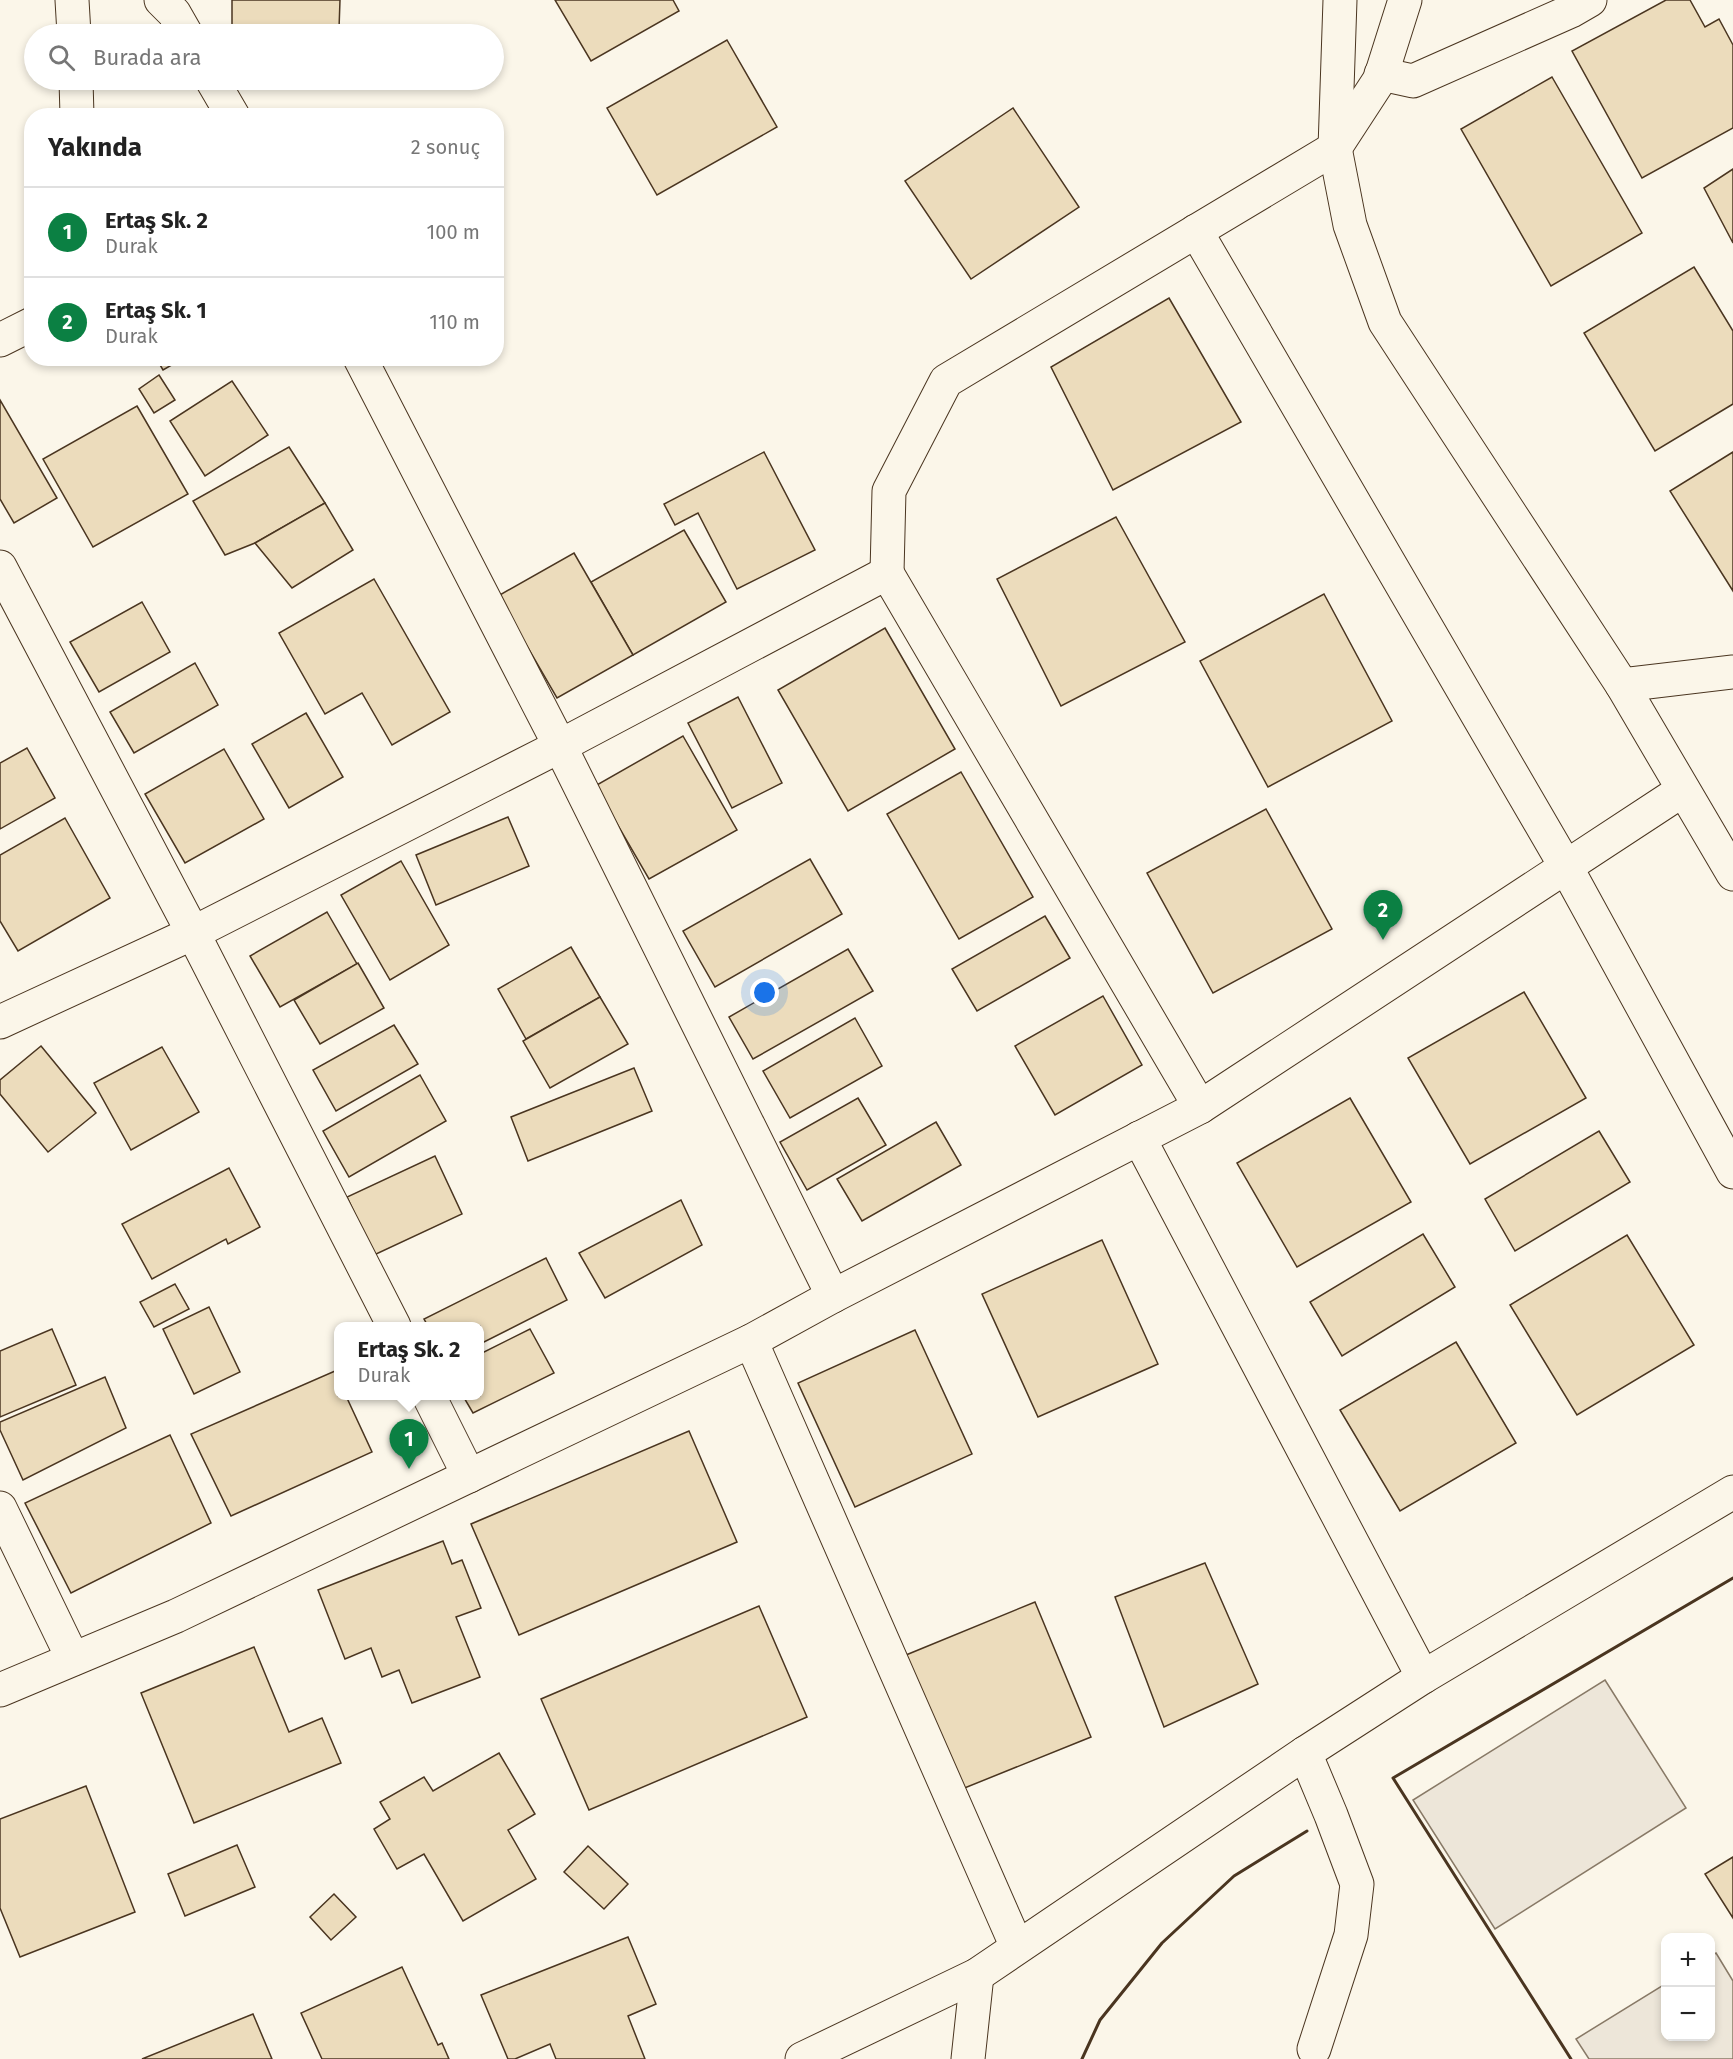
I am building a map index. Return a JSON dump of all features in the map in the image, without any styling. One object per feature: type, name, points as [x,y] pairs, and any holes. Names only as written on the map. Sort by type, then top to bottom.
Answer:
[{"type":"street","points":[[72,0],[73,24]]},
{"type":"street","points":[[162,0],[180,24]]},
{"type":"street","points":[[1340,0],[1335,148],[1350,225],[1385,322],[1622,686],[1733,874]]},
{"type":"street","points":[[1200,1107],[887,573],[889,491],[946,381],[1335,148],[1381,74],[1405,0]]},
{"type":"street","points":[[1381,74],[1413,81],[1571,11],[1590,0]]},
{"type":"street","points":[[76,90],[77,108]]},
{"type":"street","points":[[218,90],[228,108]]},
{"type":"street","points":[[1196,231],[1566,867],[1733,1172]]},
{"type":"street","points":[[0,339],[24,328]]},
{"type":"street","points":[[364,366],[560,746],[833,1296]]},
{"type":"street","points":[[0,567],[194,933],[391,1322]]},
{"type":"street","points":[[0,1022],[194,933],[560,746],[887,573]]},
{"type":"street","points":[[1622,686],[1733,672]]},
{"type":"street","points":[[0,1690],[176,1616],[751,1341],[833,1296],[1200,1107],[1683,790]]},
{"type":"street","points":[[1139,1138],[1423,1677]]},
{"type":"street","points":[[751,1341],[1017,1947]]},
{"type":"street","points":[[431,1400],[469,1476]]},
{"type":"street","points":[[802,2059],[977,1975],[1305,1753],[1423,1677],[1733,1492]]},
{"type":"street","points":[[0,1508],[73,1659]]},
{"type":"street","points":[[1305,1753],[1357,1884],[1351,1935],[1314,2049]]},
{"type":"street","points":[[968,2059],[977,1975]]},
{"type":"shaded area","points":[[1605,1680],[1686,1808],[1495,1929],[1413,1800]]},
{"type":"shaded area","points":[[1715,1954],[1733,1981],[1733,2059],[1589,2059],[1576,2039],[1661,1986],[1661,2041],[1715,2041]]},
{"type":"building","points":[[232,0],[340,0],[339,24],[232,24]]},
{"type":"building","points":[[555,0],[673,0],[679,11],[591,61]]},
{"type":"building","points":[[1666,0],[1690,0],[1705,27],[1719,19],[1733,45],[1733,128],[1642,178],[1572,51]]},
{"type":"building","points":[[727,40],[777,127],[657,195],[607,108]]},
{"type":"building","points":[[1552,77],[1642,233],[1551,286],[1461,129]]},
{"type":"building","points":[[1013,108],[1079,207],[971,279],[905,181]]},
{"type":"building","points":[[1733,169],[1733,243],[1704,188]]},
{"type":"building","points":[[1694,267],[1733,331],[1733,404],[1655,451],[1584,333]]},
{"type":"building","points":[[1169,298],[1241,422],[1113,490],[1051,367]]},
{"type":"building","points":[[159,375],[175,400],[154,413],[139,389]]},
{"type":"building","points":[[232,381],[268,435],[205,476],[170,421]]},
{"type":"building","points":[[0,400],[57,498],[14,523],[0,499]]},
{"type":"building","points":[[137,406],[188,494],[93,547],[43,459]]},
{"type":"building","points":[[289,447],[325,503],[255,543],[225,555],[193,501]]},
{"type":"building","points":[[764,452],[815,550],[737,589],[698,513],[675,525],[664,504]]},
{"type":"building","points":[[1733,452],[1733,591],[1670,491]]},
{"type":"building","points":[[325,503],[353,550],[292,588],[255,543]]},
{"type":"building","points":[[1116,517],[1185,642],[1061,706],[997,579]]},
{"type":"building","points":[[684,530],[726,602],[633,655],[591,582]]},
{"type":"building","points":[[574,553],[633,655],[557,698],[498,596]]},
{"type":"building","points":[[374,579],[450,712],[392,745],[362,693],[325,714],[279,633]]},
{"type":"building","points":[[1324,594],[1392,721],[1268,787],[1200,661]]},
{"type":"building","points":[[142,602],[170,652],[99,692],[70,642]]},
{"type":"building","points":[[885,628],[955,749],[848,811],[778,690]]},
{"type":"building","points":[[195,663],[218,705],[134,753],[110,712]]},
{"type":"building","points":[[738,697],[782,783],[732,808],[688,723]]},
{"type":"building","points":[[306,713],[343,777],[289,808],[252,744]]},
{"type":"building","points":[[683,736],[737,830],[649,879],[595,786]]},
{"type":"building","points":[[27,748],[55,798],[0,829],[0,763]]},
{"type":"building","points":[[224,749],[264,819],[185,863],[145,794]]},
{"type":"building","points":[[961,772],[1033,897],[959,939],[887,814]]},
{"type":"building","points":[[1266,809],[1332,929],[1213,993],[1147,873]]},
{"type":"building","points":[[508,817],[529,866],[436,905],[416,855]]},
{"type":"building","points":[[65,818],[110,898],[18,951],[0,921],[0,855]]},
{"type":"building","points":[[810,859],[842,914],[715,987],[683,931]]},
{"type":"building","points":[[401,861],[449,945],[390,980],[341,895]]},
{"type":"building","points":[[327,912],[357,964],[280,1007],[250,956]]},
{"type":"building","points":[[1045,916],[1070,958],[977,1011],[952,969]]},
{"type":"building","points":[[571,947],[600,997],[526,1039],[498,989]]},
{"type":"building","points":[[848,949],[873,991],[753,1059],[729,1017]]},
{"type":"building","points":[[358,963],[384,1008],[320,1044],[294,1000]]},
{"type":"building","points":[[1524,992],[1586,1098],[1470,1164],[1408,1058]]},
{"type":"building","points":[[1103,996],[1142,1065],[1055,1115],[1015,1046]]},
{"type":"building","points":[[600,997],[628,1044],[550,1088],[523,1041]]},
{"type":"building","points":[[855,1018],[882,1066],[790,1118],[763,1071]]},
{"type":"building","points":[[394,1025],[418,1064],[336,1111],[313,1070]]},
{"type":"building","points":[[41,1046],[96,1113],[48,1152],[0,1094],[0,1080]]},
{"type":"building","points":[[162,1047],[199,1112],[131,1150],[94,1083]]},
{"type":"building","points":[[634,1068],[652,1111],[528,1161],[511,1117]]},
{"type":"building","points":[[420,1075],[446,1121],[349,1177],[323,1131]]},
{"type":"building","points":[[858,1098],[886,1145],[807,1190],[780,1142]]},
{"type":"building","points":[[1350,1098],[1411,1202],[1297,1267],[1237,1163]]},
{"type":"building","points":[[936,1122],[961,1165],[862,1221],[837,1179]]},
{"type":"building","points":[[1599,1131],[1630,1182],[1515,1251],[1485,1199]]},
{"type":"building","points":[[435,1156],[462,1214],[374,1255],[347,1197]]},
{"type":"building","points":[[229,1168],[260,1227],[228,1244],[226,1239],[152,1279],[122,1224]]},
{"type":"building","points":[[681,1200],[702,1245],[605,1298],[579,1253]]},
{"type":"building","points":[[1423,1234],[1455,1287],[1342,1356],[1310,1302]]},
{"type":"building","points":[[1627,1235],[1694,1345],[1577,1415],[1510,1305]]},
{"type":"building","points":[[1102,1240],[1158,1364],[1038,1417],[982,1294]]},
{"type":"building","points":[[546,1258],[567,1300],[484,1342],[484,1322],[426,1322],[424,1319]]},
{"type":"building","points":[[175,1284],[189,1309],[154,1327],[140,1302]]},
{"type":"building","points":[[209,1307],[240,1372],[194,1394],[163,1329]]},
{"type":"building","points":[[52,1329],[76,1385],[0,1417],[0,1351]]},
{"type":"building","points":[[530,1329],[554,1373],[473,1413],[465,1400],[484,1400],[484,1352]]},
{"type":"building","points":[[915,1330],[972,1454],[855,1507],[798,1383]]},
{"type":"building","points":[[1456,1342],[1516,1443],[1400,1511],[1340,1410]]},
{"type":"building","points":[[334,1371],[334,1400],[348,1400],[372,1452],[231,1516],[191,1434]]},
{"type":"building","points":[[105,1377],[126,1428],[23,1480],[0,1430],[0,1422]]},
{"type":"building","points":[[689,1431],[737,1542],[519,1635],[471,1524]]},
{"type":"building","points":[[170,1435],[211,1523],[71,1593],[25,1503]]},
{"type":"building","points":[[443,1541],[452,1564],[462,1560],[481,1608],[456,1617],[480,1677],[412,1703],[399,1670],[382,1677],[371,1648],[345,1659],[318,1590]]},
{"type":"building","points":[[1205,1563],[1258,1684],[1164,1727],[1115,1597]]},
{"type":"building","points":[[1035,1602],[1091,1737],[962,1789],[906,1655]]},
{"type":"building","points":[[759,1606],[807,1717],[589,1810],[541,1699]]},
{"type":"building","points":[[254,1647],[289,1732],[322,1718],[341,1763],[194,1823],[141,1693]]},
{"type":"building","points":[[499,1753],[535,1814],[508,1830],[536,1879],[463,1921],[424,1854],[397,1869],[374,1829],[390,1819],[380,1802],[424,1777],[433,1791]]},
{"type":"building","points":[[86,1786],[135,1912],[20,1957],[0,1908],[0,1819]]},
{"type":"building","points":[[237,1845],[255,1887],[185,1916],[168,1874]]},
{"type":"building","points":[[588,1846],[628,1884],[604,1909],[564,1872]]},
{"type":"building","points":[[1733,1857],[1733,1918],[1705,1874]]},
{"type":"building","points":[[334,1894],[356,1917],[331,1940],[310,1917]]},
{"type":"building","points":[[628,1937],[656,2004],[628,2016],[645,2059],[556,2059],[550,2044],[515,2059],[508,2059],[481,1995]]},
{"type":"building","points":[[402,1967],[438,2045],[442,2043],[449,2059],[322,2059],[301,2013]]},
{"type":"building","points":[[253,2014],[272,2059],[142,2059]]},
{"type":"wall","points":[[1571,2059],[1393,1778],[1733,1578]]},
{"type":"wall","points":[[1082,2059],[1100,2020],[1162,1943],[1234,1876],[1307,1831]]},
{"type":"place","name":"Ertaş Sk. 1","points":[[1383,940]]},
{"type":"place","name":"Ertaş Sk. 2","points":[[409,1469]]}]
